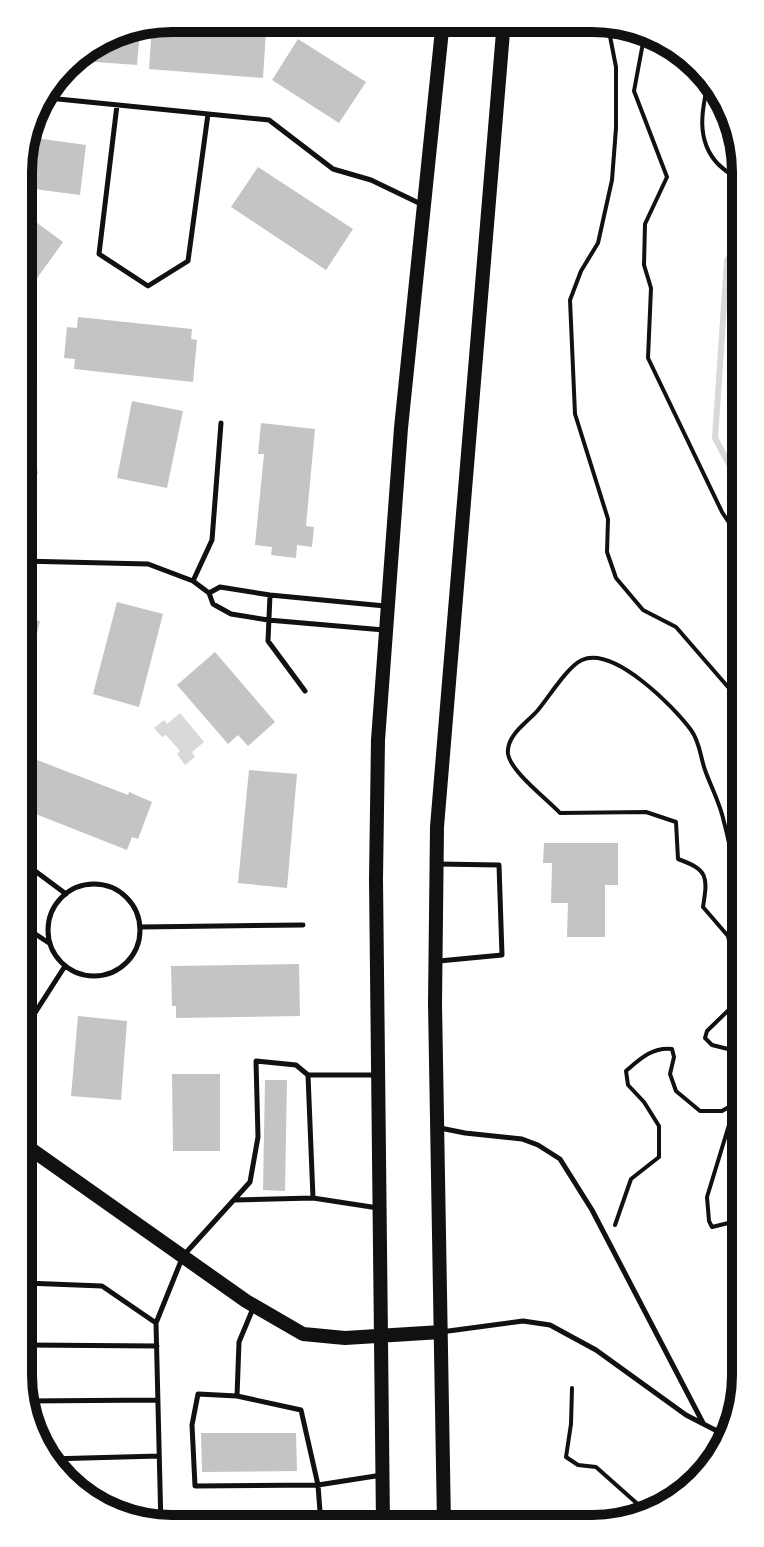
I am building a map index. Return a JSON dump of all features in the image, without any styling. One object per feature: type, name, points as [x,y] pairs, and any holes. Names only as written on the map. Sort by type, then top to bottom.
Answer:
[{"type":"main road","points":[[383,1515],[376,879],[378,740],[400,443],[442,32]]},
{"type":"main road","points":[[444,1515],[435,961],[437,827],[503,32]]},
{"type":"main road","points":[[32,1150],[254,1305],[303,1334],[345,1338],[441,1332]]},
{"type":"lane","points":[[53,99],[269,120],[333,169],[371,180],[424,205]]},
{"type":"lane","points":[[117,105],[99,254],[148,286],[188,261],[208,114]]},
{"type":"lane","points":[[193,581],[212,540],[221,423]]},
{"type":"lane","points":[[32,561],[148,564],[193,581],[209,593],[213,604],[231,614],[384,630]]},
{"type":"lane","points":[[209,593],[220,587],[386,607]]},
{"type":"lane","points":[[270,595],[268,641],[305,691]]},
{"type":"lane","points":[[435,961],[502,955],[499,865],[436,864]]},
{"type":"lane","points":[[32,869],[66,894]]},
{"type":"lane","points":[[92,884],[120,892],[130,901],[141,927],[133,957],[122,968],[108,975],[93,977],[78,974],[56,956],[48,930],[50,916],[66,894],[92,884]]},
{"type":"lane","points":[[141,927],[303,925]]},
{"type":"lane","points":[[32,932],[50,943]]},
{"type":"lane","points":[[32,1018],[65,966]]},
{"type":"lane","points":[[161,1514],[156,1323],[183,1256],[250,1182],[258,1137],[256,1061],[296,1065],[308,1075],[378,1075]]},
{"type":"lane","points":[[308,1075],[313,1198]]},
{"type":"lane","points":[[437,1127],[522,1139],[560,1159],[592,1210],[703,1423]]},
{"type":"lane","points":[[234,1200],[313,1198],[379,1208]]},
{"type":"lane","points":[[32,1283],[102,1286],[156,1323]]},
{"type":"lane","points":[[237,1396],[239,1342],[254,1305]]},
{"type":"lane","points":[[441,1332],[523,1321],[550,1325],[596,1350],[686,1415],[720,1431]]},
{"type":"lane","points":[[32,1345],[157,1346]]},
{"type":"lane","points":[[320,1515],[318,1485],[301,1410],[237,1396],[198,1394],[192,1425],[195,1486],[318,1485],[383,1475]]},
{"type":"lane","points":[[35,1401],[158,1400]]},
{"type":"lane","points":[[60,1459],[159,1456]]},
{"type":"path","points":[[610,34],[616,67],[612,180],[598,243],[581,271],[570,300],[575,414],[608,519],[607,552],[616,578],[643,610],[676,627],[732,692]]},
{"type":"path","points":[[643,42],[634,91],[667,177],[645,224],[644,265],[651,288],[648,358],[732,527]]},
{"type":"path","points":[[706,92],[701,116],[702,137],[716,162],[732,176]]},
{"type":"path","points":[[732,859],[724,819],[698,742],[691,730],[651,688],[624,669],[598,657],[582,660],[509,740],[508,753],[513,768],[560,813],[646,812],[676,822],[678,859],[703,872],[707,881],[703,907],[728,936],[732,953]]},
{"type":"path","points":[[732,1007],[707,1031],[705,1038],[712,1045],[732,1050]]},
{"type":"path","points":[[609,1242],[631,1179],[659,1157],[659,1126],[644,1102],[628,1085],[626,1071],[644,1055],[662,1048],[672,1049],[674,1057],[670,1074],[676,1091],[700,1111],[722,1111],[732,1105]]},
{"type":"path","points":[[732,1122],[707,1197],[712,1227],[732,1222]]},
{"type":"path","points":[[572,1388],[566,1457],[578,1465],[596,1467],[641,1507]]},
{"type":"shaded area","points":[[180,713],[204,742],[192,752],[195,757],[185,765],[177,754],[180,751],[166,735],[162,737],[154,728],[164,720],[167,724]]},
{"type":"building","points":[[266,32],[263,78],[149,69],[151,34]]},
{"type":"building","points":[[139,36],[137,65],[88,61],[102,51]]},
{"type":"building","points":[[298,39],[366,82],[339,123],[272,80]]},
{"type":"building","points":[[37,138],[86,145],[80,195],[32,189]]},
{"type":"building","points":[[258,167],[353,229],[326,270],[231,207]]},
{"type":"building","points":[[32,219],[63,242],[32,285]]},
{"type":"building","points":[[78,317],[192,329],[191,339],[197,340],[193,382],[74,369],[75,359],[64,358],[67,327],[77,328]]},
{"type":"building","points":[[132,401],[183,411],[167,488],[117,478]]},
{"type":"building","points":[[261,423],[315,429],[306,526],[314,527],[312,547],[297,545],[296,558],[271,555],[272,547],[255,545],[264,454],[258,454]]},
{"type":"building","points":[[32,435],[38,474],[32,475]]},
{"type":"building","points":[[117,602],[163,614],[139,707],[93,694]]},
{"type":"building","points":[[32,619],[40,621],[32,653]]},
{"type":"building","points":[[215,652],[275,722],[248,746],[238,735],[228,744],[177,685]]},
{"type":"building","points":[[37,760],[152,802],[138,839],[132,837],[127,850],[32,813],[33,771]]},
{"type":"building","points":[[249,770],[297,774],[287,888],[238,883]]},
{"type":"building","points":[[544,843],[618,843],[618,885],[605,885],[605,937],[567,937],[568,903],[551,903],[552,863],[543,863]]},
{"type":"building","points":[[299,964],[300,1016],[176,1018],[176,1006],[172,1006],[171,966]]},
{"type":"building","points":[[78,1016],[127,1021],[121,1100],[71,1096]]},
{"type":"building","points":[[172,1074],[220,1074],[220,1151],[173,1151]]},
{"type":"building","points":[[265,1080],[287,1080],[285,1191],[263,1190]]},
{"type":"building","points":[[201,1433],[296,1433],[297,1471],[202,1472]]},
{"type":"waterway","points":[[732,252],[727,261],[715,438],[732,470]]}]
